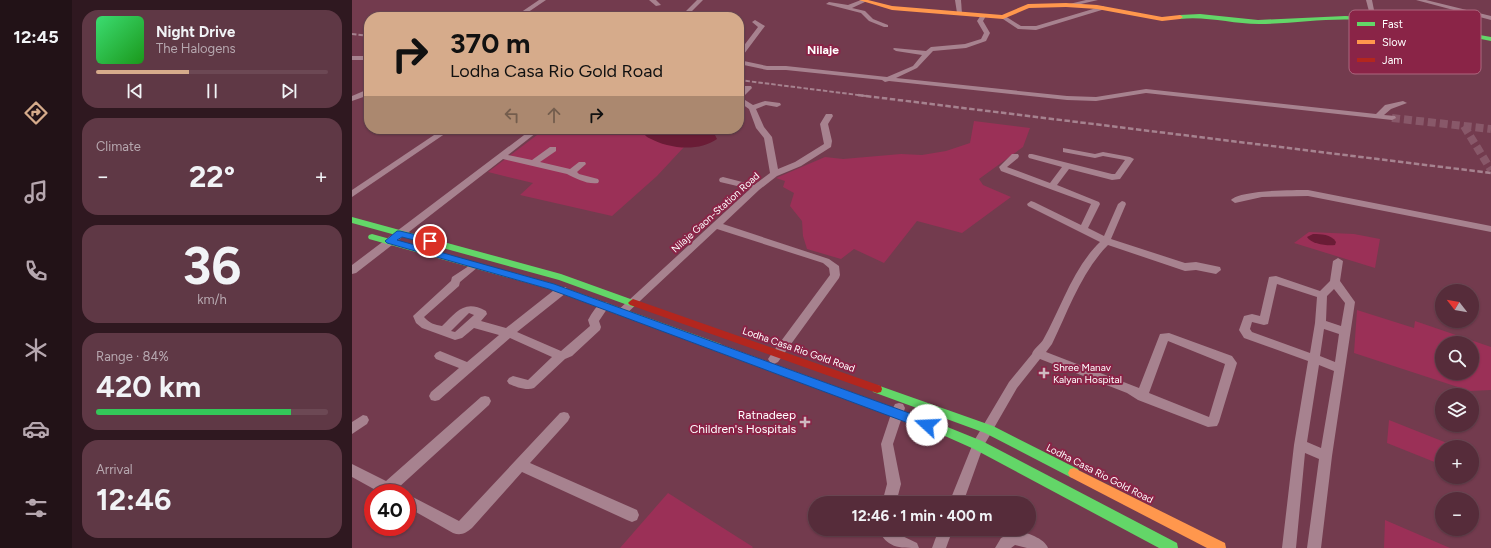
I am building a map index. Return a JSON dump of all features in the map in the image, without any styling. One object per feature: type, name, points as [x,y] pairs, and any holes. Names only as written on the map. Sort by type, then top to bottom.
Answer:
[{"type":"street","points":[[526,0],[541,1]]},
{"type":"street","points":[[652,0],[658,5]]},
{"type":"street","points":[[688,12],[700,0]]},
{"type":"street","points":[[958,0],[960,14]]},
{"type":"street","points":[[1066,5],[1095,0]]},
{"type":"street","points":[[1419,0],[1459,10]]},
{"type":"street","points":[[524,12],[541,1]]},
{"type":"street","points":[[848,7],[863,1],[892,8],[1004,17],[1012,15],[1022,7],[1066,5],[1103,8],[1162,19],[1191,15],[1236,21],[1259,22],[1329,17],[1349,18]]},
{"type":"street","points":[[829,4],[848,7],[850,9],[863,12],[871,20],[886,26]]},
{"type":"street","points":[[1004,17],[1020,28],[1036,28],[1103,8]]},
{"type":"street","points":[[885,80],[901,71],[915,67],[930,49],[966,46],[984,40],[987,33],[980,21],[983,16]]},
{"type":"street","points":[[1481,16],[1491,18]]},
{"type":"street","points":[[744,50],[762,26],[755,22]]},
{"type":"street","points":[[1481,37],[1491,39]]},
{"type":"street","points":[[896,49],[926,53]]},
{"type":"street","points":[[352,58],[364,58]]},
{"type":"street","points":[[744,63],[766,68],[786,68],[885,80],[1067,98],[1096,99],[1146,91],[1392,118]]},
{"type":"street","points":[[352,99],[364,94]]},
{"type":"street","name":"Nilaje Gaon-Station Road","points":[[621,312],[756,188],[774,174],[768,137],[760,128],[752,108],[744,102]]},
{"type":"street","points":[[752,108],[765,103],[778,104]]},
{"type":"street","points":[[1377,117],[1388,107],[1403,103]]},
{"type":"street","points":[[774,174],[798,164],[828,146],[829,142],[824,130],[824,121],[828,116]]},
{"type":"street","points":[[352,194],[441,134]]},
{"type":"street","points":[[352,270],[536,134]]},
{"type":"street","points":[[534,163],[553,149]]},
{"type":"street","points":[[1032,156],[1112,177],[1117,177],[1130,160],[1103,154],[1095,156],[1066,150]]},
{"type":"street","points":[[1015,156],[1003,167],[1004,169],[1096,204],[1082,230]]},
{"type":"street","points":[[506,157],[534,163],[595,181]]},
{"type":"street","points":[[571,173],[582,164]]},
{"type":"street","points":[[1052,186],[1067,166]]},
{"type":"street","points":[[723,180],[756,188]]},
{"type":"street","points":[[1235,200],[1254,194],[1308,193],[1491,228]]},
{"type":"street","points":[[1031,204],[1106,242],[1185,267],[1196,266],[1216,270]]},
{"type":"street","points":[[959,496],[978,445],[1013,385],[1037,353],[1046,344],[1073,289],[1095,252],[1106,242],[1122,204]]},
{"type":"street","name":"Lodha Casa Rio Gold Road","points":[[352,220],[562,277],[989,428],[1220,548]]},
{"type":"street","points":[[716,225],[826,261],[834,266],[835,275],[769,366]]},
{"type":"street","points":[[360,233],[562,290],[978,445],[1172,548]]},
{"type":"street","points":[[1289,548],[1300,445],[1320,323],[1322,295],[1335,282],[1338,261]]},
{"type":"street","points":[[475,265],[456,280],[455,283],[418,316],[419,319],[429,328],[444,331],[443,332],[455,336],[472,323],[511,334],[561,356]]},
{"type":"street","points":[[1322,295],[1273,280],[1264,321],[1252,318],[1248,319],[1244,330],[1248,334],[1339,368]]},
{"type":"street","points":[[1314,548],[1344,332],[1350,302],[1335,282]]},
{"type":"street","points":[[435,396],[507,334],[562,290]]},
{"type":"street","points":[[513,381],[530,384],[534,382],[561,356],[568,353],[596,327],[593,320],[604,306]]},
{"type":"street","points":[[1320,323],[1344,332]]},
{"type":"street","points":[[1037,353],[1131,389],[1142,396],[1208,422],[1213,422],[1231,363],[1228,359],[1169,337],[1164,337],[1142,396]]},
{"type":"street","points":[[440,356],[468,367]]},
{"type":"street","points":[[891,496],[894,484],[887,444],[896,414],[904,398]]},
{"type":"street","points":[[397,484],[485,401]]},
{"type":"street","points":[[416,505],[458,528],[462,528],[564,417]]},
{"type":"street","points":[[352,429],[363,420]]},
{"type":"street","points":[[1300,445],[1326,456]]},
{"type":"street","points":[[520,465],[632,515]]},
{"type":"street","points":[[352,470],[377,484]]},
{"type":"street","points":[[888,536],[912,548]]},
{"type":"street","points":[[939,548],[943,536]]},
{"type":"street","points":[[1002,548],[1007,541],[1016,538],[1028,540],[1041,548]]},
{"type":"shaded area","points":[[974,121],[1030,128],[1023,147],[979,179],[983,185],[1011,197],[962,233],[917,221],[884,263],[854,249],[841,259],[807,249],[803,236],[802,221],[790,206],[794,193],[783,187],[785,181],[776,178],[825,157],[843,159],[901,154],[922,155],[946,151],[970,143]]},
{"type":"shaded area","points":[[538,134],[644,134],[649,138],[658,141],[684,147],[657,176],[612,216],[520,195],[533,183],[488,172]]},
{"type":"shaded area","points":[[644,134],[716,134],[717,139],[702,146],[684,148],[666,145],[648,138]]},
{"type":"shaded area","points":[[1309,232],[1354,234],[1380,239],[1375,268],[1294,243]]},
{"type":"shaded area","points":[[1313,234],[1322,234],[1331,237],[1336,242],[1335,245],[1316,243],[1307,237]]},
{"type":"shaded area","points":[[1357,310],[1414,328],[1415,321],[1459,336],[1435,336],[1435,380],[1354,353]]},
{"type":"shaded area","points":[[1479,343],[1491,347],[1491,390],[1479,391],[1479,388],[1461,388],[1436,380],[1479,380]]},
{"type":"shaded area","points":[[1389,420],[1439,440],[1435,440],[1435,462],[1387,443]]},
{"type":"shaded area","points":[[668,493],[753,547],[620,548]]},
{"type":"shaded area","points":[[1385,520],[1450,548],[1384,548]]},
{"type":"tunnel","points":[[1392,118],[1464,126]]},
{"type":"tunnel","points":[[1464,126],[1491,129]]},
{"type":"tunnel","points":[[1464,126],[1491,170]]},
{"type":"railway","points":[[352,34],[364,35]]},
{"type":"railway","points":[[744,81],[861,95]]},
{"type":"railway","points":[[861,95],[1491,173]]},
{"type":"railway","points":[[861,95],[866,96]]},
{"type":"traffic: fast","points":[[1180,17],[1200,16],[1258,22],[1349,18]]},
{"type":"traffic: fast","points":[[1481,37],[1491,39]]},
{"type":"traffic: fast","points":[[352,220],[561,277],[633,303]]},
{"type":"traffic: fast","points":[[372,237],[551,286],[717,347]]},
{"type":"traffic: fast","points":[[877,389],[989,429],[1074,473]]},
{"type":"traffic: fast","points":[[940,429],[978,445],[1172,548]]},
{"type":"traffic: slow","points":[[862,0],[892,8],[1003,17],[1028,6],[1066,5],[1097,7],[1162,19],[1180,17]]},
{"type":"traffic: slow","points":[[717,347],[940,429]]},
{"type":"traffic: slow","points":[[1074,473],[1220,548]]},
{"type":"traffic: jam","points":[[633,303],[877,389]]},
{"type":"place","name":"Shree Manav Kalyan Hospital","points":[[1044,373]]},
{"type":"place","name":"Ratnadeep Children's Hospitals","points":[[805,422]]},
{"type":"district","name":"Nilaje","points":[[823,50]]},
{"type":"route","points":[[430,241],[400,233],[390,241],[551,286],[927,425]]}]
